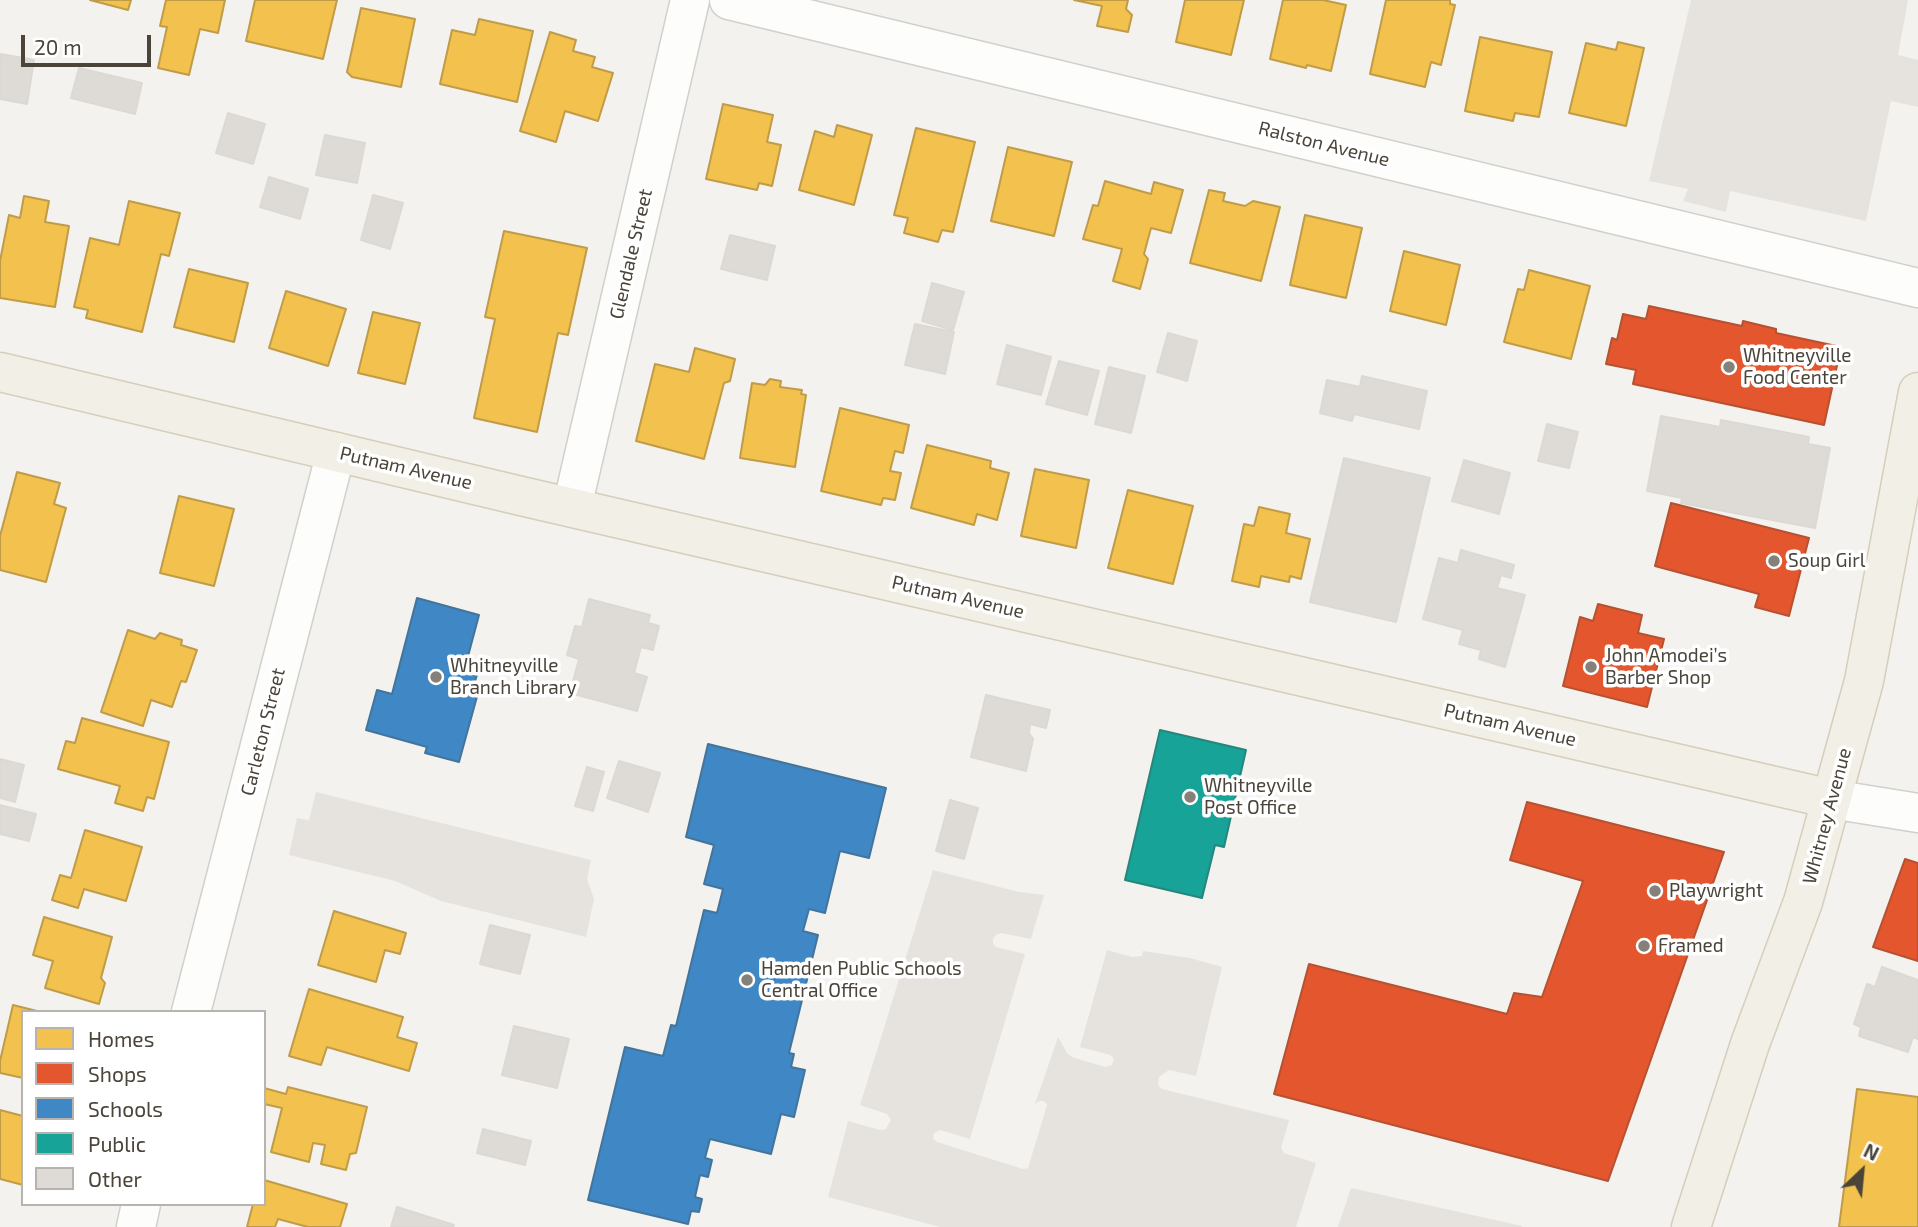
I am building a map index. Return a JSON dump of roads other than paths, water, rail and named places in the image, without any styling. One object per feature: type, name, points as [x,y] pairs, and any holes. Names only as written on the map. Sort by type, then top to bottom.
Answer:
[{"type":"main road","name":"Putnam Avenue","points":[[0,372],[572,508],[1831,799]]},
{"type":"main road","name":"Whitney Avenue","points":[[1691,1227],[1750,1044],[1803,902],[1864,681],[1918,393]]},
{"type":"street","name":"Glendale Street","points":[[572,508],[690,0]]},
{"type":"street","name":"Ralston Avenue","points":[[729,0],[1918,288]]},
{"type":"street","name":"Carleton Street","points":[[192,1010],[336,452]]},
{"type":"street","name":"Putnam Avenue","points":[[1831,799],[1918,813]]},
{"type":"street","points":[[136,1227],[141,1206]]},
{"type":"place","name":"Whitneyville Food Center","points":[[1729,367]]},
{"type":"place","name":"Soup Girl","points":[[1774,561]]},
{"type":"place","name":"John Amodei’s Barber Shop","points":[[1591,667]]},
{"type":"place","name":"Whitneyville Branch Library","points":[[436,677]]},
{"type":"place","name":"Whitneyville Post Office","points":[[1190,797]]},
{"type":"place","name":"Playwright","points":[[1655,891]]},
{"type":"place","name":"Framed","points":[[1644,946]]},
{"type":"place","name":"Hamden Public Schools Central Office","points":[[747,980]]}]
